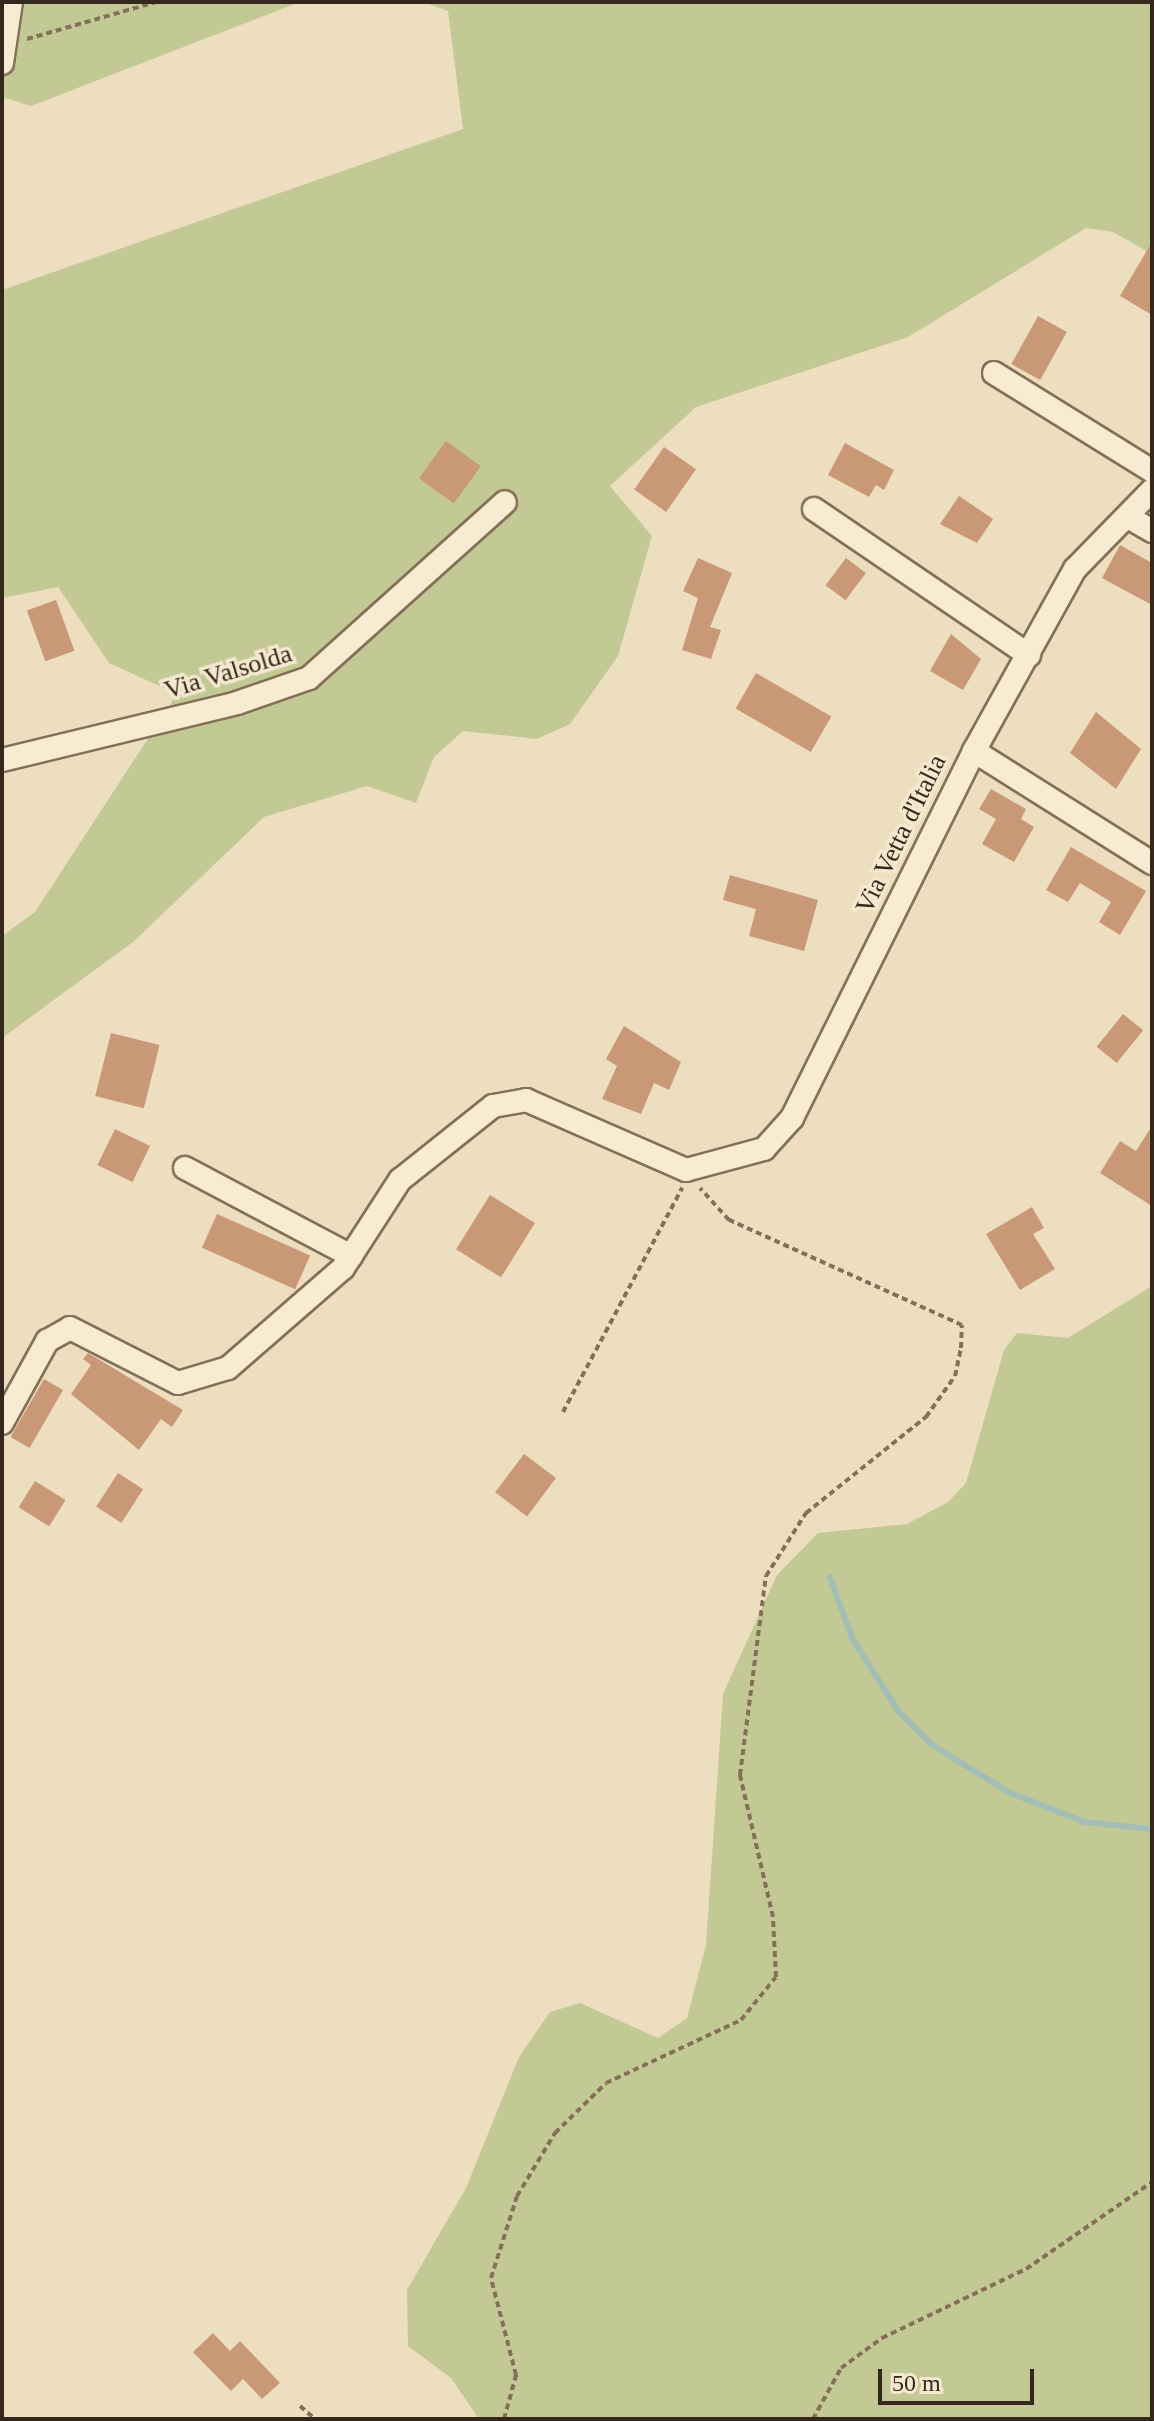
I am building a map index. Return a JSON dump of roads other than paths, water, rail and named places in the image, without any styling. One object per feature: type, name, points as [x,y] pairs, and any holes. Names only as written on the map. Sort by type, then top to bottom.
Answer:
[{"type":"street","points":[[5,54],[11,2]]},
{"type":"street","points":[[994,373],[1152,471]]},
{"type":"street","name":"Via Vetta d'Italia","points":[[351,1256],[400,1180],[493,1106],[526,1100],[686,1170],[764,1149],[792,1118],[974,751],[1075,569],[1152,490]]},
{"type":"street","name":"Via Valsolda","points":[[2,760],[237,703],[309,678],[505,502]]},
{"type":"street","points":[[814,509],[1029,655]]},
{"type":"street","points":[[1128,517],[1152,531]]},
{"type":"street","points":[[974,751],[1152,863]]},
{"type":"street","points":[[2,1423],[47,1341],[70,1328],[178,1383],[205,1379],[228,1368],[351,1256],[185,1168]]},
{"type":"waterway","points":[[830,1577],[852,1638],[899,1712],[931,1744],[1008,1792],[1084,1822],[1152,1829]]}]
